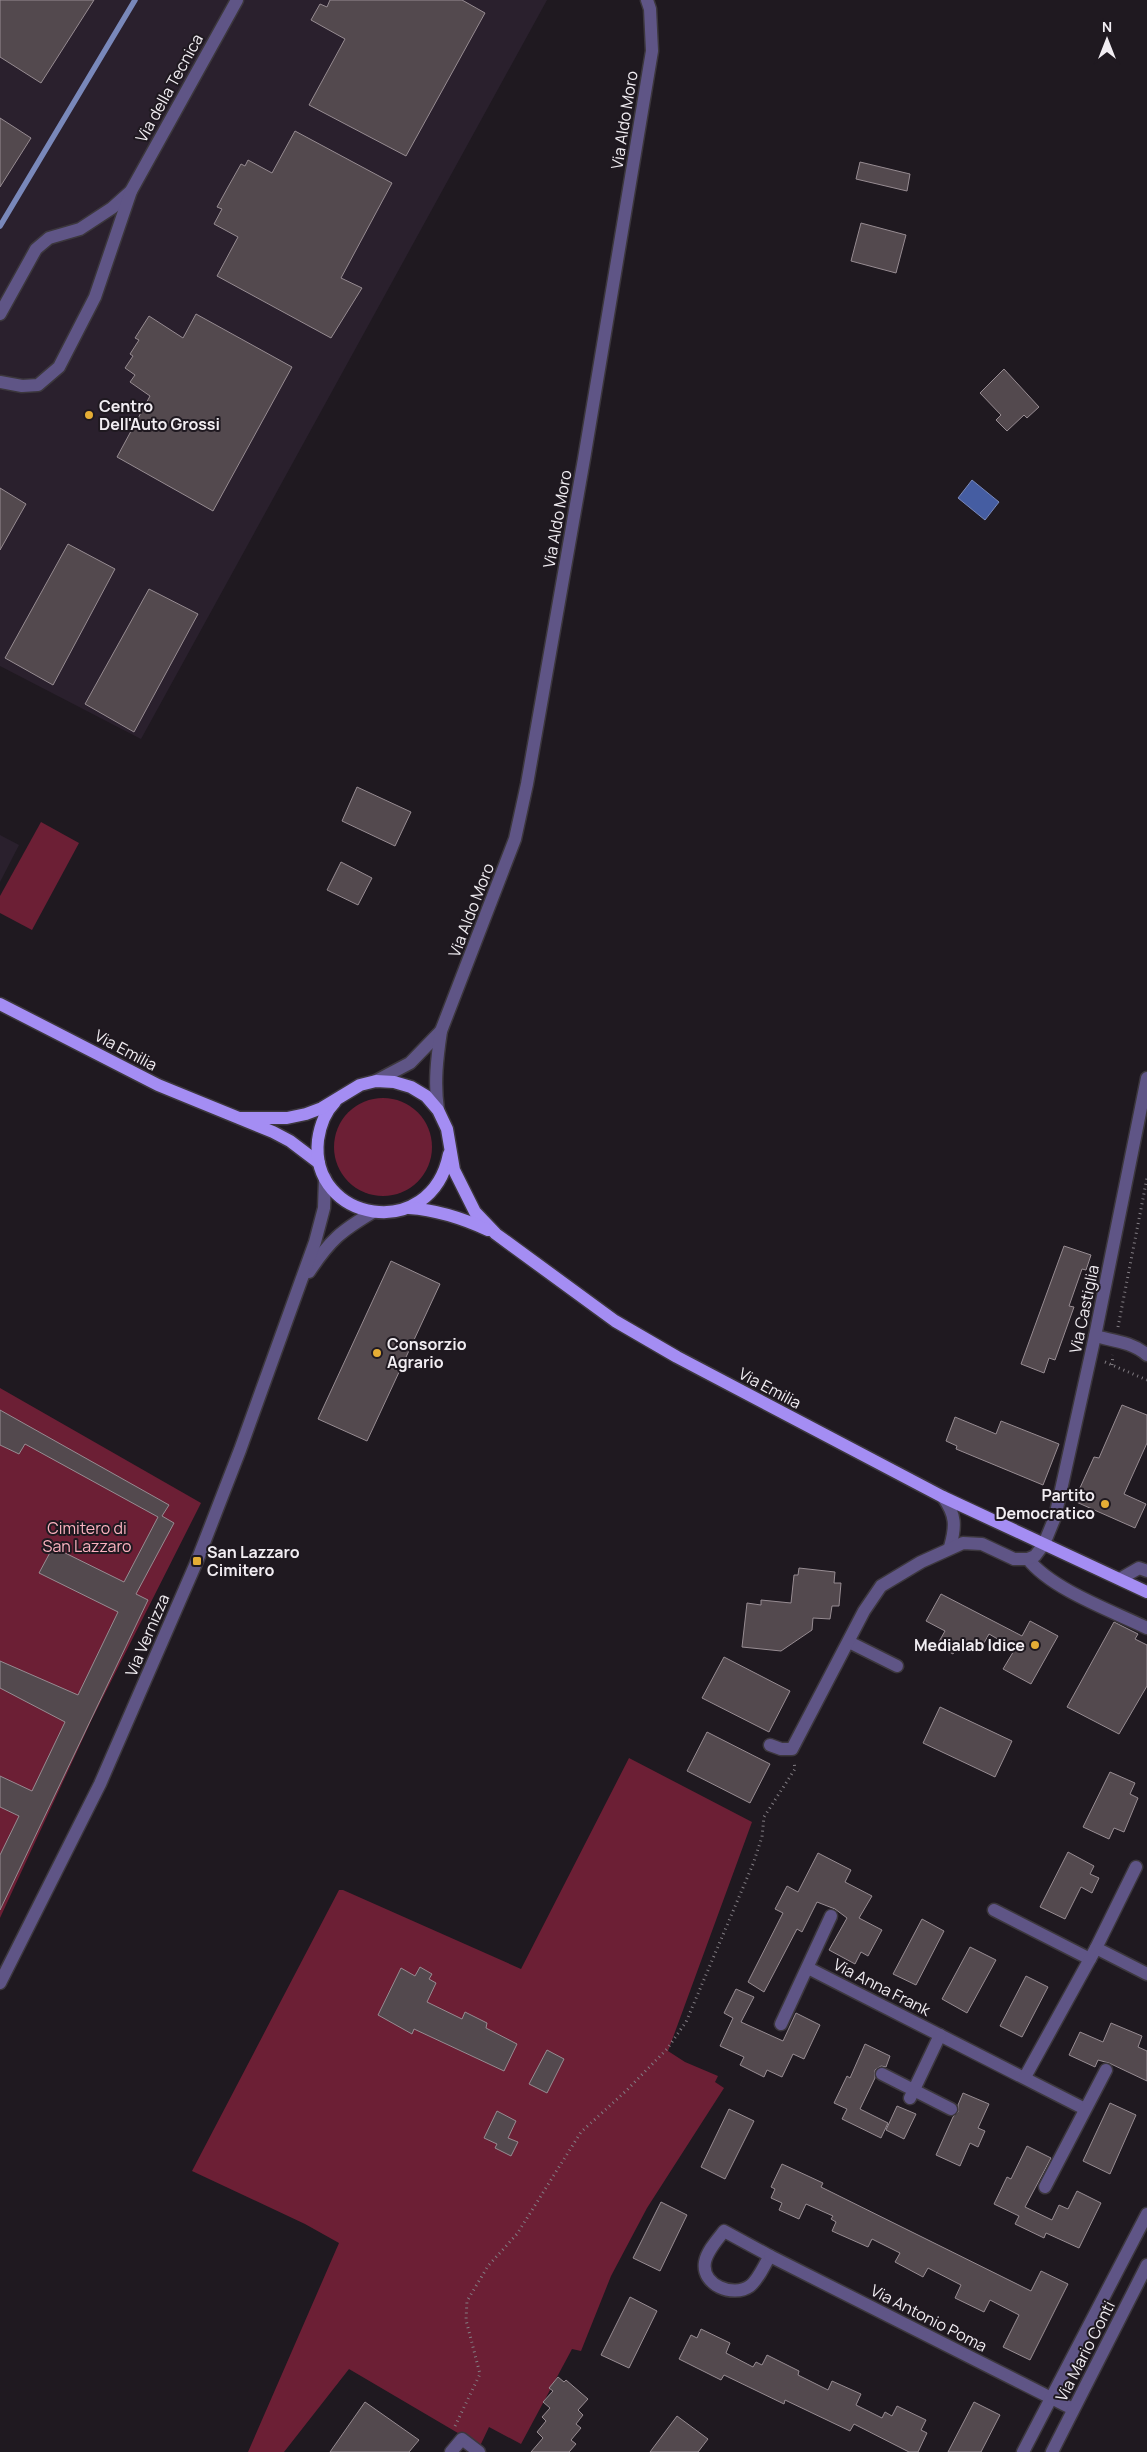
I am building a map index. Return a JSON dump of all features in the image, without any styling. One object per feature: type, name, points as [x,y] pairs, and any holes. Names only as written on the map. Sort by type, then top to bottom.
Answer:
[{"type":"main road","name":"Via Emilia","points":[[0,1004],[158,1085],[240,1118],[290,1141],[319,1163]]},
{"type":"main road","name":"Via Emilia","points":[[240,1118],[287,1118],[322,1108],[360,1085],[376,1081],[394,1082],[411,1087],[426,1096],[438,1110],[447,1130],[454,1170],[475,1212],[496,1234],[614,1321],[677,1357],[943,1497],[1147,1592]]},
{"type":"main road","name":"Via Emilia","points":[[345,1093],[333,1104],[324,1117],[319,1132],[317,1148],[319,1163],[325,1178],[337,1194],[354,1206],[373,1212],[392,1213],[410,1208],[425,1198],[437,1185],[446,1169],[450,1152]]},
{"type":"main road","name":"Via Emilia","points":[[410,1208],[429,1209],[452,1214],[496,1234]]},
{"type":"street","name":"Via della Tecnica","points":[[0,382],[22,386],[38,384],[59,367],[95,297],[130,191],[237,0]]},
{"type":"street","name":"Via Aldo Moro","points":[[438,1110],[435,1092],[436,1062],[441,1031],[515,838],[527,784],[584,459],[652,51],[650,8],[647,0]]},
{"type":"street","name":"Via della Tecnica","points":[[0,314],[36,249],[49,238],[87,224],[112,208],[130,191]]},
{"type":"street","name":"Via Aldo Moro","points":[[376,1081],[410,1063],[441,1031]]},
{"type":"street","name":"Via Castiglia","points":[[1044,1544],[1059,1501],[1095,1336],[1147,1078]]},
{"type":"street","name":"Via Vernizza","points":[[0,1984],[100,1784],[193,1570],[240,1450],[315,1242],[324,1208],[325,1178]]},
{"type":"street","name":"Via Vernizza","points":[[298,1288],[333,1238],[373,1212]]},
{"type":"street","points":[[1095,1336],[1138,1347],[1147,1355]]},
{"type":"street","points":[[943,1497],[955,1517],[954,1533],[950,1547]]},
{"type":"street","points":[[770,1745],[781,1749],[792,1749],[872,1596],[881,1586],[950,1547],[973,1542],[982,1544],[1014,1559],[1028,1559],[1035,1556],[1044,1544]]},
{"type":"street","points":[[1028,1559],[1035,1568],[1060,1586],[1147,1628]]},
{"type":"street","points":[[1120,1580],[1139,1568],[1147,1571]]},
{"type":"street","points":[[849,1642],[897,1666]]},
{"type":"street","points":[[1025,2077],[1093,1953],[1136,1867]]},
{"type":"street","points":[[994,1910],[1147,1974]]},
{"type":"street","name":"Via Anna Frank","points":[[781,2024],[831,1916]]},
{"type":"street","name":"Via Anna Frank","points":[[808,1968],[1085,2109]]},
{"type":"street","name":"Via Anna Frank","points":[[912,2094],[940,2035]]},
{"type":"street","points":[[1045,2187],[1106,2070]]},
{"type":"street","points":[[882,2074],[912,2094],[951,2109]]},
{"type":"street","points":[[1023,2452],[1147,2214]]},
{"type":"street","name":"Via Antonio Poma","points":[[770,2256],[750,2286],[742,2289],[730,2291],[718,2286],[710,2280],[706,2271],[705,2262],[724,2231],[1073,2408]]},
{"type":"street","name":"Via Mario Conti","points":[[1052,2452],[1147,2265]]},
{"type":"street","points":[[451,2452],[457,2435],[480,2452]]},
{"type":"path","points":[[1112,1365],[1147,1178]]},
{"type":"path","points":[[1090,1355],[1147,1380]]},
{"type":"path","points":[[457,2435],[480,2374],[466,2320],[467,2301],[488,2266],[517,2234],[581,2132],[667,2049],[686,2022],[753,1864],[762,1837],[764,1817],[795,1768],[792,1749]]},
{"type":"shaded area","points":[[0,0],[547,0],[141,739],[0,666]]},
{"type":"shaded area","points":[[0,835],[19,845],[0,882]]},
{"type":"green space","points":[[41,822],[79,843],[32,930],[0,913],[0,896]]},
{"type":"green space","points":[[383,1098],[402,1102],[418,1112],[428,1128],[432,1147],[428,1166],[418,1182],[402,1192],[383,1196],[364,1192],[348,1182],[338,1166],[334,1147],[338,1128],[348,1112],[364,1102]]},
{"type":"green space","name":"Cimitero di San Lazzaro","points":[[0,1388],[201,1503],[92,1719],[0,1918]]},
{"type":"green space","points":[[629,1758],[752,1822],[668,2051],[685,2062],[718,2076],[715,2082],[724,2088],[647,2208],[611,2276],[581,2351],[572,2349],[521,2444],[489,2427],[480,2446],[349,2369],[284,2452],[248,2452],[339,2243],[305,2224],[192,2171],[339,1890],[343,1890],[521,1969]]},
{"type":"water","points":[[972,480],[999,502],[985,520],[958,498]]},
{"type":"building","points":[[0,0],[94,0],[41,83],[0,57]]},
{"type":"building","points":[[330,0],[462,0],[485,13],[406,156],[309,105],[345,39],[311,20],[320,4],[327,7]]},
{"type":"building","points":[[0,118],[31,138],[0,187]]},
{"type":"building","points":[[295,131],[392,183],[341,278],[362,288],[331,338],[217,276],[238,237],[214,224],[222,209],[217,207],[241,164],[245,166],[248,160],[272,173]]},
{"type":"building","points":[[860,162],[910,174],[907,191],[856,179]]},
{"type":"building","points":[[861,223],[906,235],[896,273],[851,261]]},
{"type":"building","points":[[196,314],[292,367],[213,511],[117,457],[150,396],[130,382],[135,375],[125,368],[133,356],[130,354],[139,340],[135,338],[149,316],[183,338]]},
{"type":"building","points":[[1004,369],[1039,407],[1027,418],[1024,415],[1007,431],[996,420],[1001,415],[980,393]]},
{"type":"building","points":[[0,488],[26,504],[0,550]]},
{"type":"building","points":[[68,544],[115,569],[53,685],[5,658]]},
{"type":"building","points":[[149,589],[198,614],[134,732],[85,704]]},
{"type":"building","points":[[357,787],[411,812],[395,846],[342,821]]},
{"type":"building","points":[[341,862],[372,878],[358,905],[327,890]]},
{"type":"building","points":[[1064,1246],[1091,1255],[1086,1270],[1082,1269],[1069,1306],[1074,1307],[1055,1360],[1049,1358],[1044,1373],[1021,1364]]},
{"type":"building","points":[[391,1261],[440,1284],[367,1441],[318,1419]]},
{"type":"building","points":[[1122,1405],[1147,1415],[1147,1443],[1124,1494],[1146,1504],[1135,1528],[1074,1501],[1094,1457],[1099,1458]]},
{"type":"building","points":[[0,1410],[169,1505],[162,1516],[174,1523],[136,1594],[148,1600],[0,1910],[0,1855],[19,1816],[0,1807],[0,1776],[32,1791],[65,1722],[0,1688],[0,1661],[78,1695],[118,1612],[39,1573],[53,1547],[124,1582],[158,1517],[25,1444],[19,1454],[0,1445]]},
{"type":"building","points":[[955,1417],[996,1434],[1001,1421],[1059,1444],[1043,1485],[956,1449],[957,1446],[946,1441]]},
{"type":"building","points":[[799,1568],[835,1572],[834,1583],[841,1583],[839,1606],[832,1606],[830,1619],[813,1618],[812,1630],[781,1651],[742,1647],[747,1603],[761,1605],[761,1600],[791,1603],[794,1575],[798,1575]]},
{"type":"building","points":[[941,1594],[1022,1636],[1030,1621],[1058,1636],[1031,1684],[1003,1669],[1015,1649],[989,1634],[980,1650],[961,1640],[953,1654],[937,1645],[945,1631],[926,1621]]},
{"type":"building","points":[[1114,1622],[1138,1634],[1135,1639],[1147,1645],[1147,1686],[1119,1734],[1067,1707]]},
{"type":"building","points":[[724,1657],[790,1691],[769,1732],[702,1698]]},
{"type":"building","points":[[940,1707],[1012,1741],[995,1777],[923,1743]]},
{"type":"building","points":[[707,1732],[770,1764],[750,1803],[687,1771]]},
{"type":"building","points":[[1110,1772],[1135,1783],[1130,1794],[1138,1798],[1124,1832],[1114,1828],[1109,1839],[1083,1827]]},
{"type":"building","points":[[1068,1852],[1094,1866],[1090,1874],[1099,1878],[1092,1893],[1081,1887],[1065,1919],[1040,1907]]},
{"type":"building","points":[[818,1853],[851,1870],[845,1882],[872,1896],[859,1918],[882,1930],[868,1956],[861,1952],[855,1964],[829,1950],[847,1918],[835,1909],[817,1902],[802,1932],[797,1929],[764,1992],[748,1982],[783,1913],[775,1909],[787,1886],[798,1892]]},
{"type":"building","points":[[922,1919],[944,1931],[916,1985],[893,1974]]},
{"type":"building","points":[[970,1947],[996,1960],[967,2013],[942,1999]]},
{"type":"building","points":[[420,1967],[432,1974],[429,1979],[436,1983],[427,2002],[462,2019],[465,2012],[487,2023],[486,2028],[517,2044],[504,2071],[414,2029],[412,2034],[378,2015],[401,1968],[415,1976]]},
{"type":"building","points":[[1026,1976],[1048,1987],[1022,2037],[1000,2026]]},
{"type":"building","points":[[736,1989],[754,1997],[741,2022],[783,2041],[796,2013],[820,2025],[804,2059],[793,2054],[782,2077],[767,2070],[764,2077],[740,2065],[744,2057],[720,2046],[733,2018],[724,2013]]},
{"type":"building","points":[[1111,2023],[1142,2036],[1138,2047],[1147,2051],[1147,2081],[1109,2063],[1098,2060],[1095,2067],[1069,2055],[1080,2032],[1103,2042]]},
{"type":"building","points":[[865,2044],[890,2056],[886,2067],[881,2066],[875,2070],[875,2078],[860,2109],[888,2123],[881,2138],[842,2119],[847,2109],[834,2103],[847,2076],[850,2078]]},
{"type":"building","points":[[547,2050],[564,2059],[547,2093],[529,2084]]},
{"type":"building","points":[[963,2093],[989,2104],[978,2128],[985,2131],[978,2147],[970,2143],[960,2166],[936,2155],[953,2117],[958,2112],[958,2105]]},
{"type":"building","points":[[1110,2103],[1136,2115],[1110,2174],[1083,2161]]},
{"type":"building","points":[[897,2106],[916,2114],[904,2139],[886,2130]]},
{"type":"building","points":[[729,2109],[754,2121],[725,2179],[701,2167]]},
{"type":"building","points":[[497,2111],[516,2121],[508,2138],[518,2142],[511,2156],[495,2148],[497,2144],[484,2138]]},
{"type":"building","points":[[1027,2146],[1051,2158],[1025,2207],[1052,2220],[1059,2205],[1068,2209],[1077,2191],[1101,2203],[1079,2248],[1046,2233],[1044,2238],[1015,2224],[1019,2216],[994,2204],[1007,2177],[1011,2179]]},
{"type":"building","points":[[782,2164],[823,2183],[821,2187],[1031,2291],[1041,2271],[1068,2284],[1030,2360],[1003,2347],[1019,2315],[990,2300],[984,2312],[955,2298],[961,2285],[928,2268],[923,2277],[895,2262],[900,2253],[872,2239],[868,2247],[832,2231],[836,2222],[831,2219],[833,2216],[806,2204],[799,2219],[779,2210],[782,2203],[771,2198],[775,2189],[771,2187]]},
{"type":"building","points":[[661,2202],[687,2215],[660,2271],[633,2258]]},
{"type":"building","points":[[630,2297],[657,2311],[629,2368],[601,2355]]},
{"type":"building","points":[[701,2329],[730,2343],[726,2353],[753,2367],[756,2362],[762,2365],[767,2355],[799,2371],[798,2375],[828,2390],[832,2381],[861,2394],[856,2405],[882,2418],[885,2412],[892,2416],[897,2406],[926,2420],[921,2430],[927,2433],[918,2452],[909,2452],[854,2424],[850,2431],[785,2400],[784,2404],[724,2375],[721,2380],[679,2359],[691,2335],[697,2338]]},
{"type":"building","points":[[558,2377],[564,2382],[566,2380],[588,2399],[578,2410],[583,2415],[576,2424],[581,2428],[571,2440],[576,2444],[569,2452],[531,2452],[543,2438],[537,2432],[546,2421],[542,2417],[550,2408],[543,2402],[553,2391],[549,2388]]},
{"type":"building","points":[[365,2402],[419,2440],[409,2452],[330,2452]]},
{"type":"building","points":[[974,2402],[1000,2415],[981,2452],[948,2452]]},
{"type":"building","points":[[677,2416],[708,2439],[698,2452],[650,2452]]},
{"type":"waterway","points":[[0,226],[135,0]]},
{"type":"place","name":"Centro Dell'Auto Grossi","points":[[89,415]]},
{"type":"place","name":"Consorzio Agrario","points":[[377,1353]]},
{"type":"place","name":"Partito Democratico","points":[[1105,1504]]},
{"type":"place","name":"San Lazzaro Cimitero","points":[[197,1561]]},
{"type":"place","name":"Medialab Idice","points":[[1035,1645]]}]
